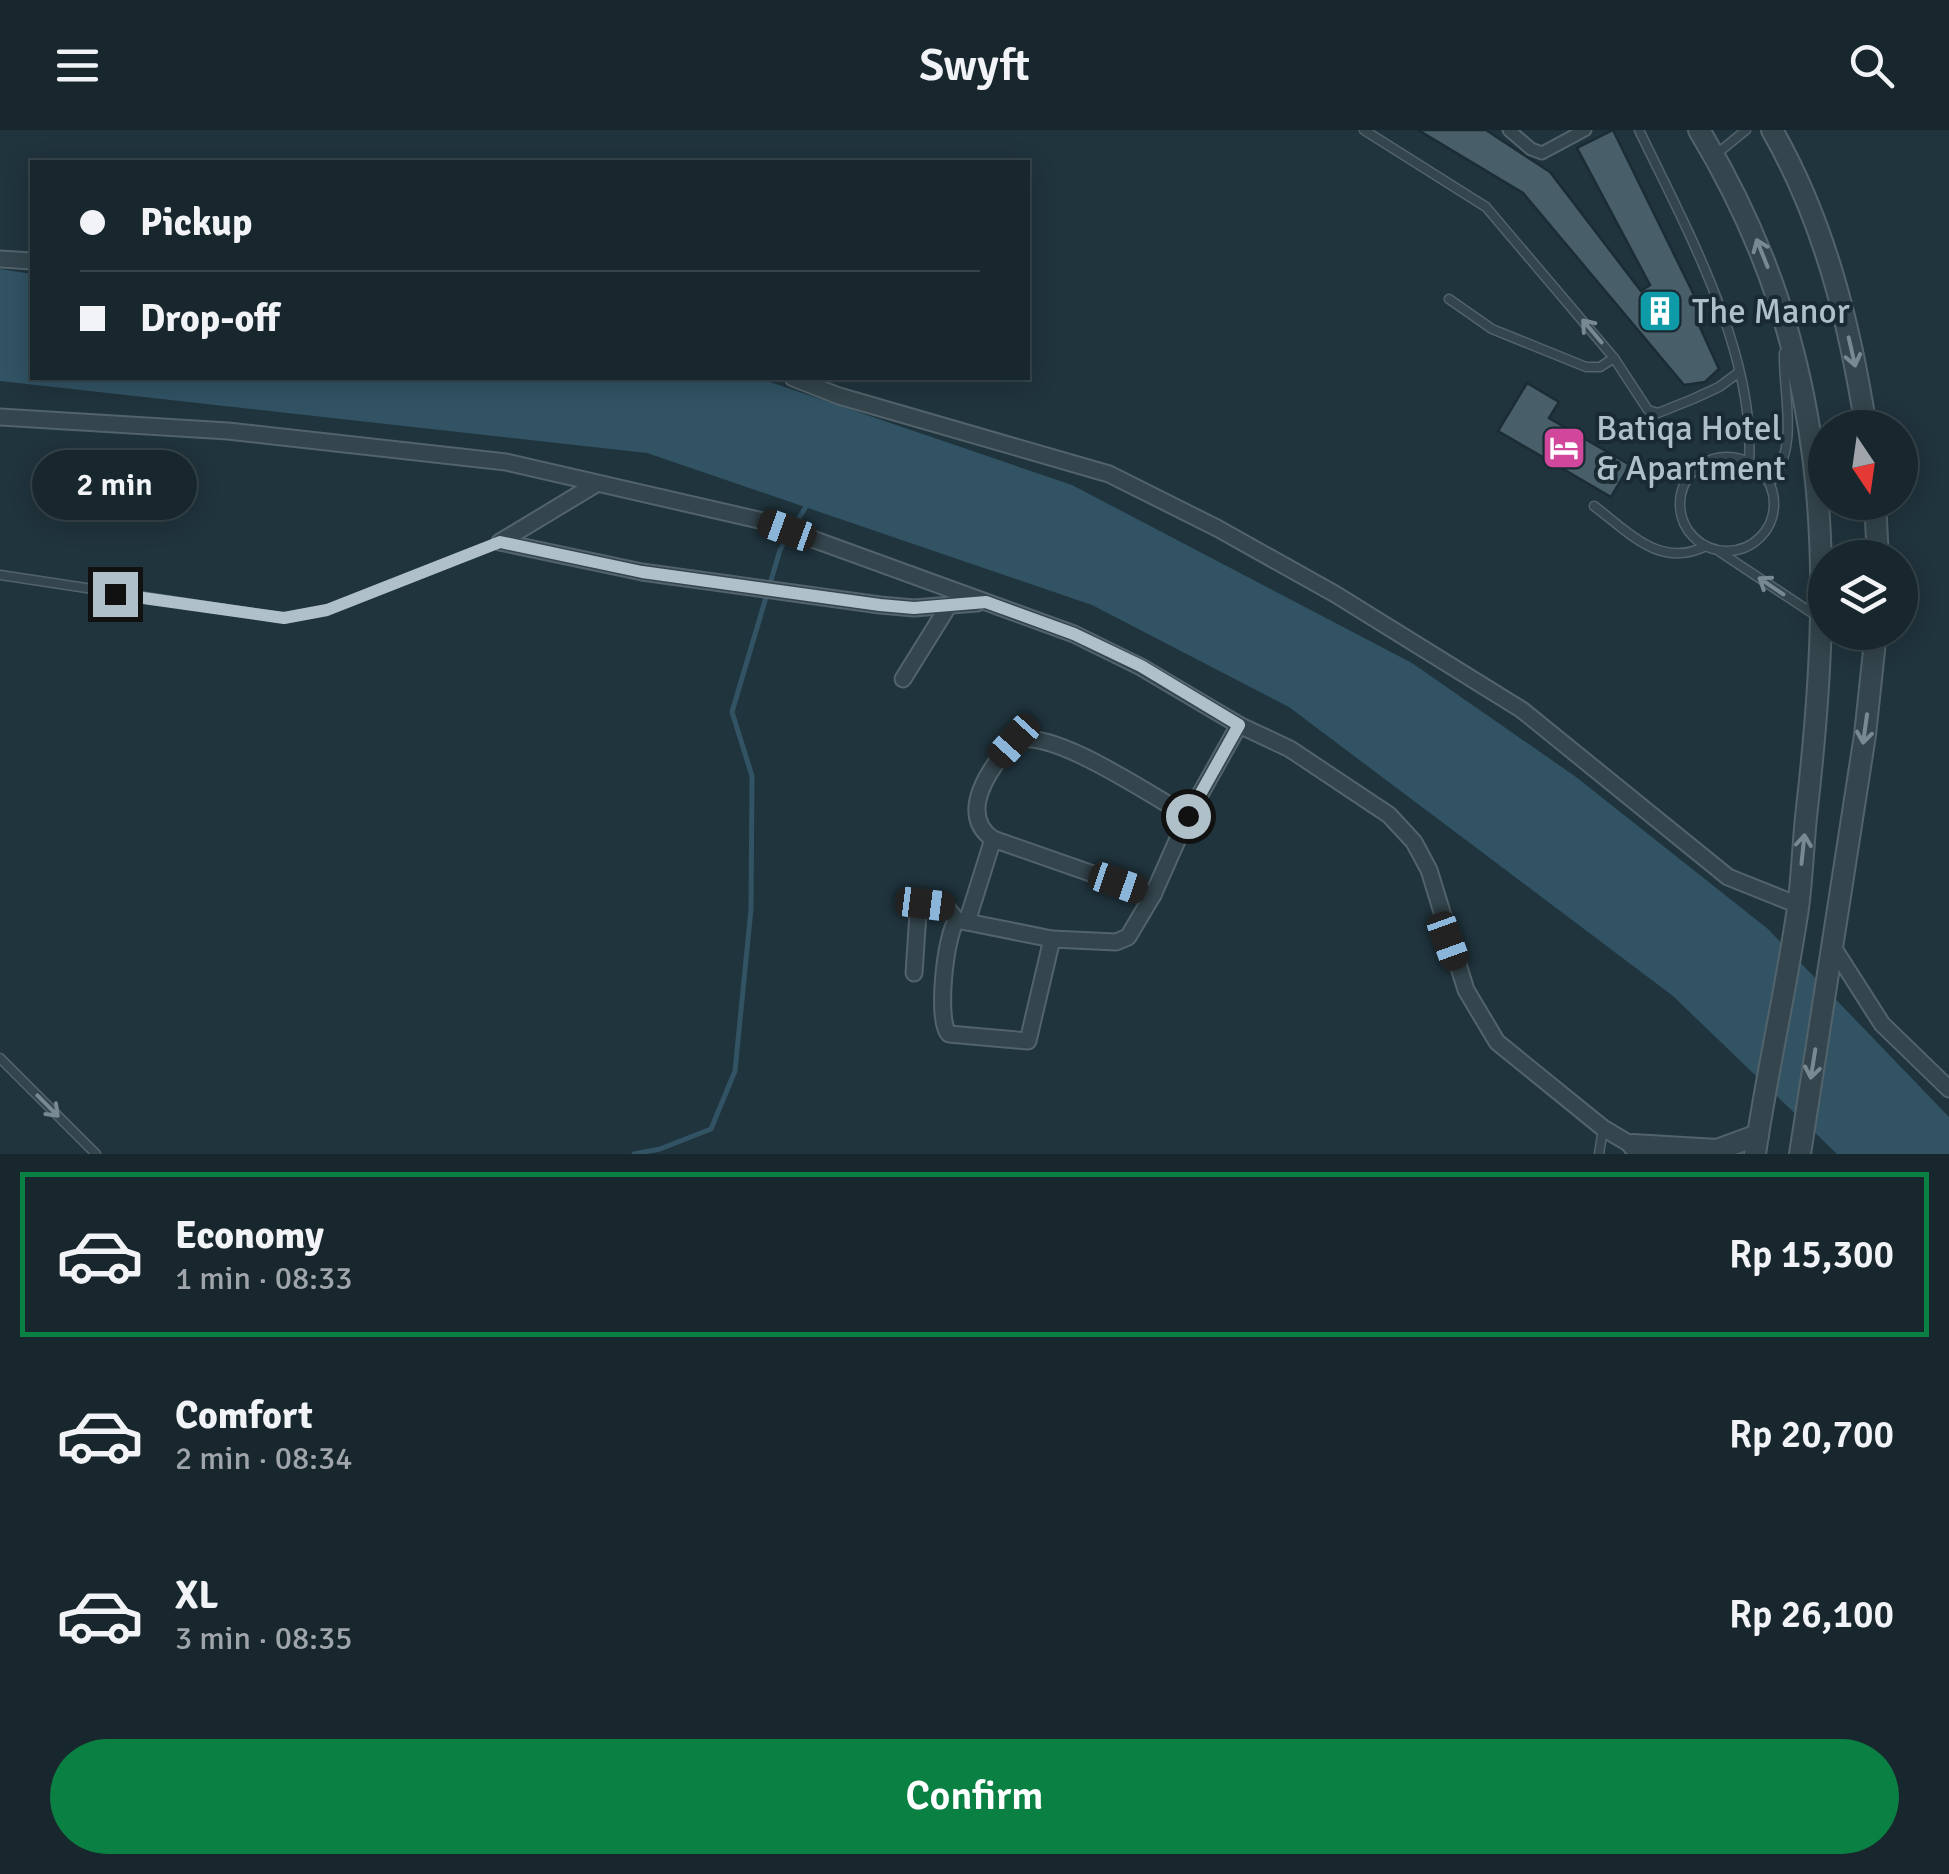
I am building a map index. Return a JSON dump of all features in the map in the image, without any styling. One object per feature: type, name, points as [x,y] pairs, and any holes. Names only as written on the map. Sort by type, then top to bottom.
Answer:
[{"type":"street","points":[[1509,130],[1531,149],[1542,153],[1586,130]]},
{"type":"street","points":[[1699,130],[1745,211],[1784,312],[1810,419],[1821,540]]},
{"type":"street","points":[[1772,130],[1810,205],[1820,235],[1855,364],[1863,410]]},
{"type":"street","points":[[0,259],[30,261]]},
{"type":"street","points":[[798,380],[856,401],[1109,474],[1217,528],[1335,594],[1522,710],[1728,877],[1798,905]]},
{"type":"street","points":[[0,417],[228,431],[506,462],[763,521],[1074,634],[1141,666],[1239,725],[1290,749],[1389,816],[1414,842],[1429,870],[1448,941],[1477,1014],[1497,1042],[1603,1128],[1640,1149],[1717,1150],[1758,1137],[1798,905],[1820,650]]},
{"type":"street","points":[[500,542],[596,484]]},
{"type":"street","points":[[500,542],[642,572],[914,608],[986,602]]},
{"type":"street","points":[[903,679],[949,605]]},
{"type":"street","points":[[1800,1154],[1873,650]]},
{"type":"street","points":[[914,972],[920,907],[946,907],[962,922],[1052,939],[1116,942],[1128,937],[1239,725]]},
{"type":"street","points":[[1153,895],[993,839],[979,830],[976,808],[998,758],[1022,738],[1076,754],[1188,816]]},
{"type":"street","points":[[993,839],[962,922],[950,932],[942,1024],[949,1034],[1028,1041],[1052,939]]},
{"type":"street","points":[[1831,944],[1882,1024],[1949,1089]]},
{"type":"lane","points":[[1364,130],[1486,207],[1614,358],[1640,402],[1658,412],[1720,387],[1738,373]]},
{"type":"lane","points":[[1639,130],[1723,312],[1748,420],[1749,462]]},
{"type":"lane","points":[[1714,156],[1746,130]]},
{"type":"lane","points":[[1449,300],[1492,328],[1586,368],[1600,367],[1614,358]]},
{"type":"lane","points":[[1770,483],[1783,466],[1787,450],[1784,312]]},
{"type":"lane","points":[[1720,552],[1750,544],[1766,531],[1774,511],[1770,483],[1749,462],[1717,458],[1702,464],[1682,490],[1684,522],[1706,546],[1808,610]]},
{"type":"lane","points":[[1594,506],[1661,552],[1690,554],[1706,546]]},
{"type":"lane","points":[[0,575],[284,618],[327,610],[500,542]]},
{"type":"lane","points":[[0,1058],[96,1154]]},
{"type":"lane","points":[[1599,1154],[1603,1128]]},
{"type":"water","points":[[0,269],[30,274],[30,380],[764,380],[1072,485],[1412,663],[1576,777],[1768,929],[1949,1117],[1949,1154],[1837,1154],[1673,996],[1289,707],[1092,605],[647,453],[0,381]]},
{"type":"building","points":[[1418,130],[1486,130],[1550,172],[1641,291],[1650,285],[1577,148],[1613,130],[1695,297],[1699,325],[1719,369],[1705,382],[1684,385],[1523,193]]},
{"type":"building","name":"Batiqa Hotel & Apartment","points":[[1527,383],[1559,402],[1549,418],[1630,465],[1611,497],[1498,431]]},
{"type":"waterway","points":[[634,1154],[660,1149],[711,1129],[735,1071],[751,909],[752,776],[732,712],[780,550],[808,503]]},
{"type":"place","name":"The Manor","points":[[1660,311]]},
{"type":"place","name":"Batiqa Hotel & Apartment","points":[[1564,448]]},
{"type":"route","points":[[115,594],[284,618],[327,610],[500,542],[642,572],[880,605],[914,608],[986,602],[1074,634],[1141,666],[1239,725],[1188,816]]}]
